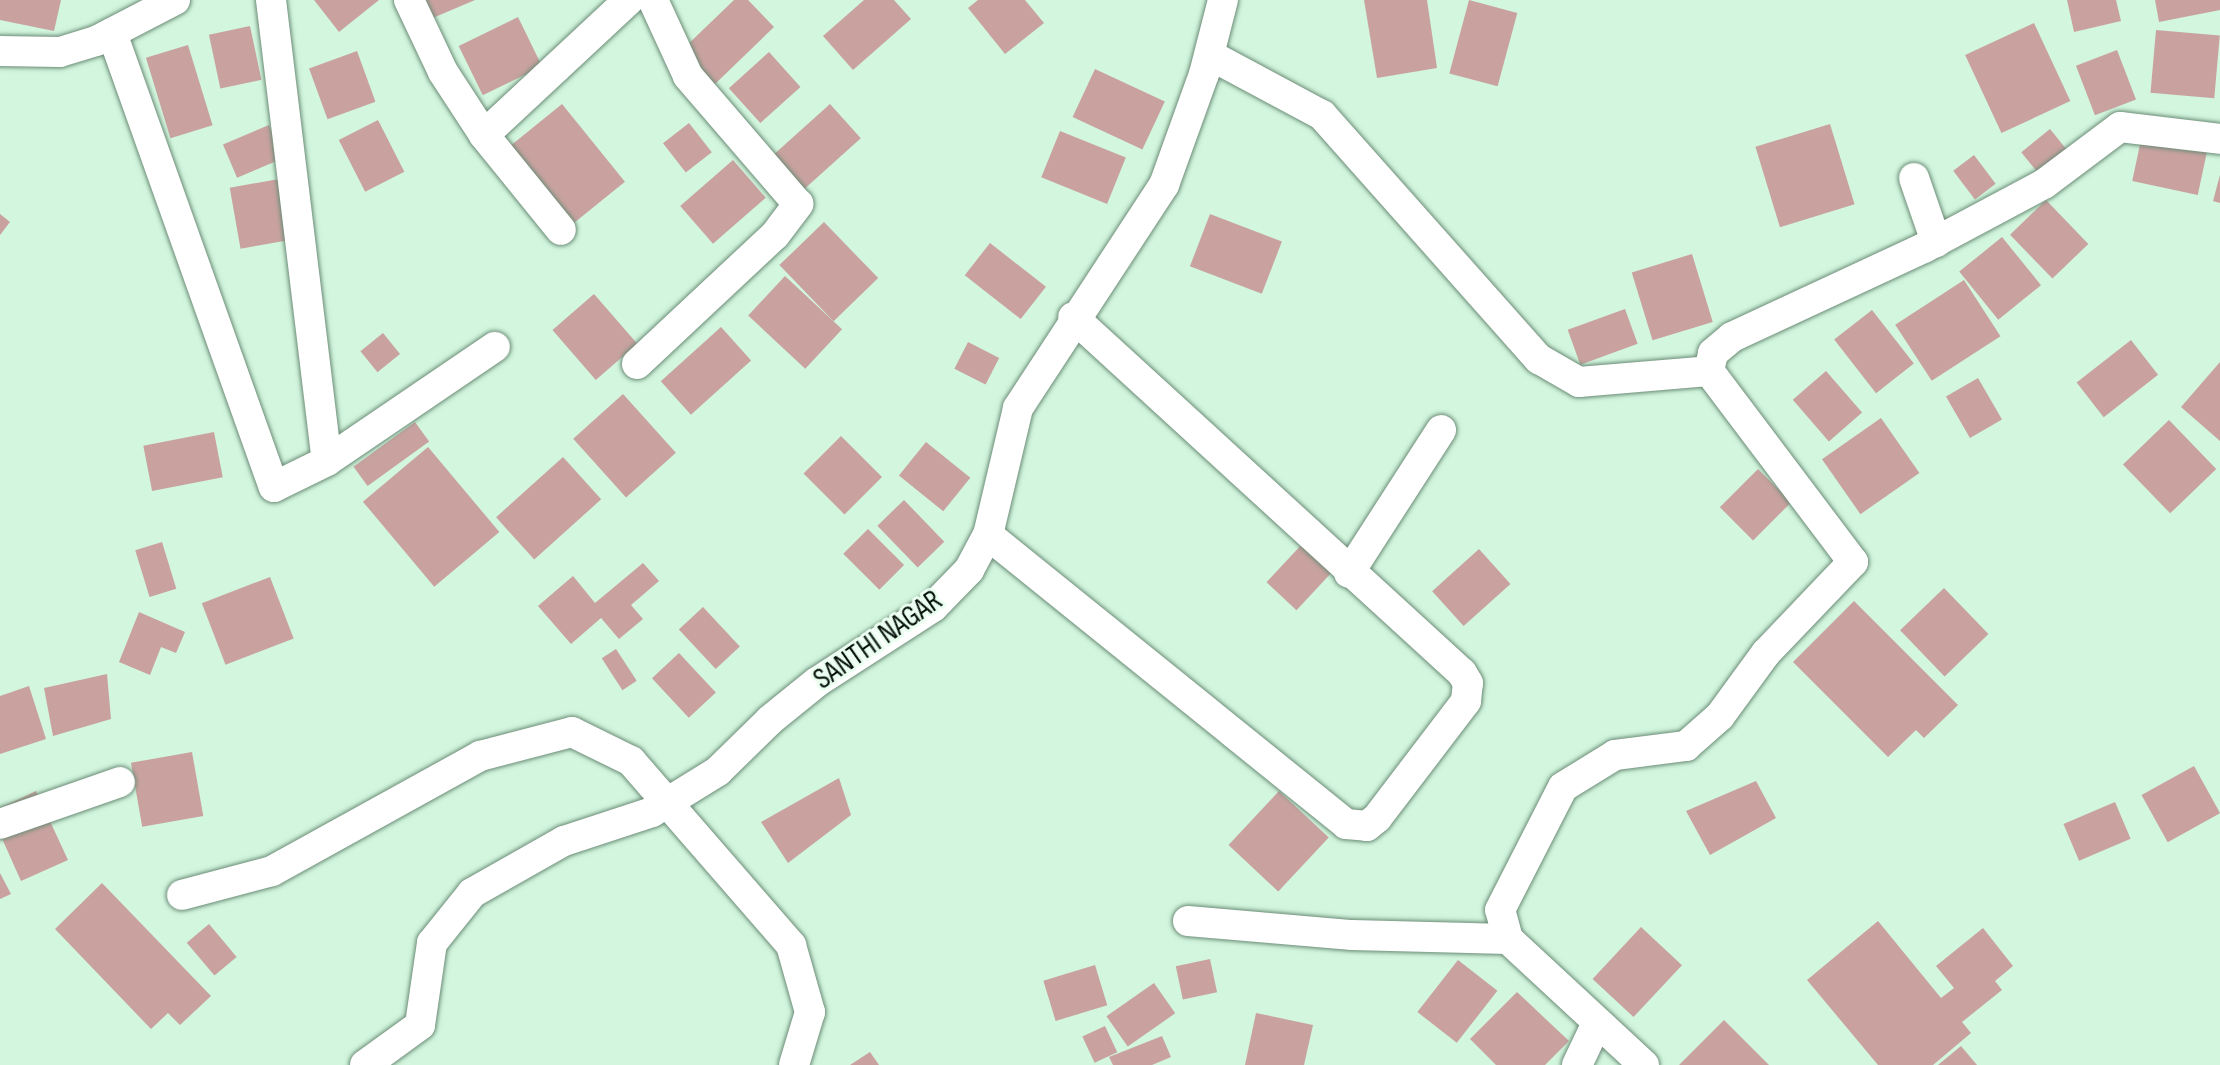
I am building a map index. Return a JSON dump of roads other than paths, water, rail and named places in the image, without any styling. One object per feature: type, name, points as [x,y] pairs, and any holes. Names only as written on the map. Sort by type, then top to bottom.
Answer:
[{"type":"street","points":[[0,51],[60,52],[112,33],[175,0]]},
{"type":"street","points":[[271,0],[327,461]]},
{"type":"street","points":[[409,0],[443,72],[484,135],[561,230]]},
{"type":"street","points":[[484,135],[629,0]]},
{"type":"street","points":[[637,364],[775,235],[798,204],[688,76],[653,0]]},
{"type":"street","name":"SANTHI NAGAR","points":[[365,1065],[420,1025],[432,943],[472,893],[564,841],[652,812],[718,771],[817,682],[933,607],[969,570],[988,535],[1018,408],[1073,317],[1164,185],[1210,55],[1223,0]]},
{"type":"street","points":[[112,33],[274,487],[327,461],[495,347]]},
{"type":"street","points":[[1210,55],[1322,115],[1539,359],[1579,382],[1709,371]]},
{"type":"street","points":[[1644,1065],[1508,939],[1500,910],[1563,787],[1615,755],[1686,746],[1720,716],[1766,653],[1853,562],[1709,371],[1713,353],[1732,337],[1936,242],[2044,184],[2120,127],[2220,139]]},
{"type":"street","points":[[1914,178],[1936,242]]},
{"type":"street","points":[[988,535],[1356,828],[1377,818],[1469,692],[1462,673],[1349,573],[1073,317]]},
{"type":"street","points":[[1349,573],[1441,430]]},
{"type":"street","points":[[182,895],[272,871],[480,756],[572,732],[631,761],[670,801],[791,945],[810,1012],[794,1065]]},
{"type":"street","points":[[0,824],[120,782]]},
{"type":"street","points":[[1188,921],[1352,935],[1508,939]]},
{"type":"street","points":[[1577,1065],[1597,1023]]}]
